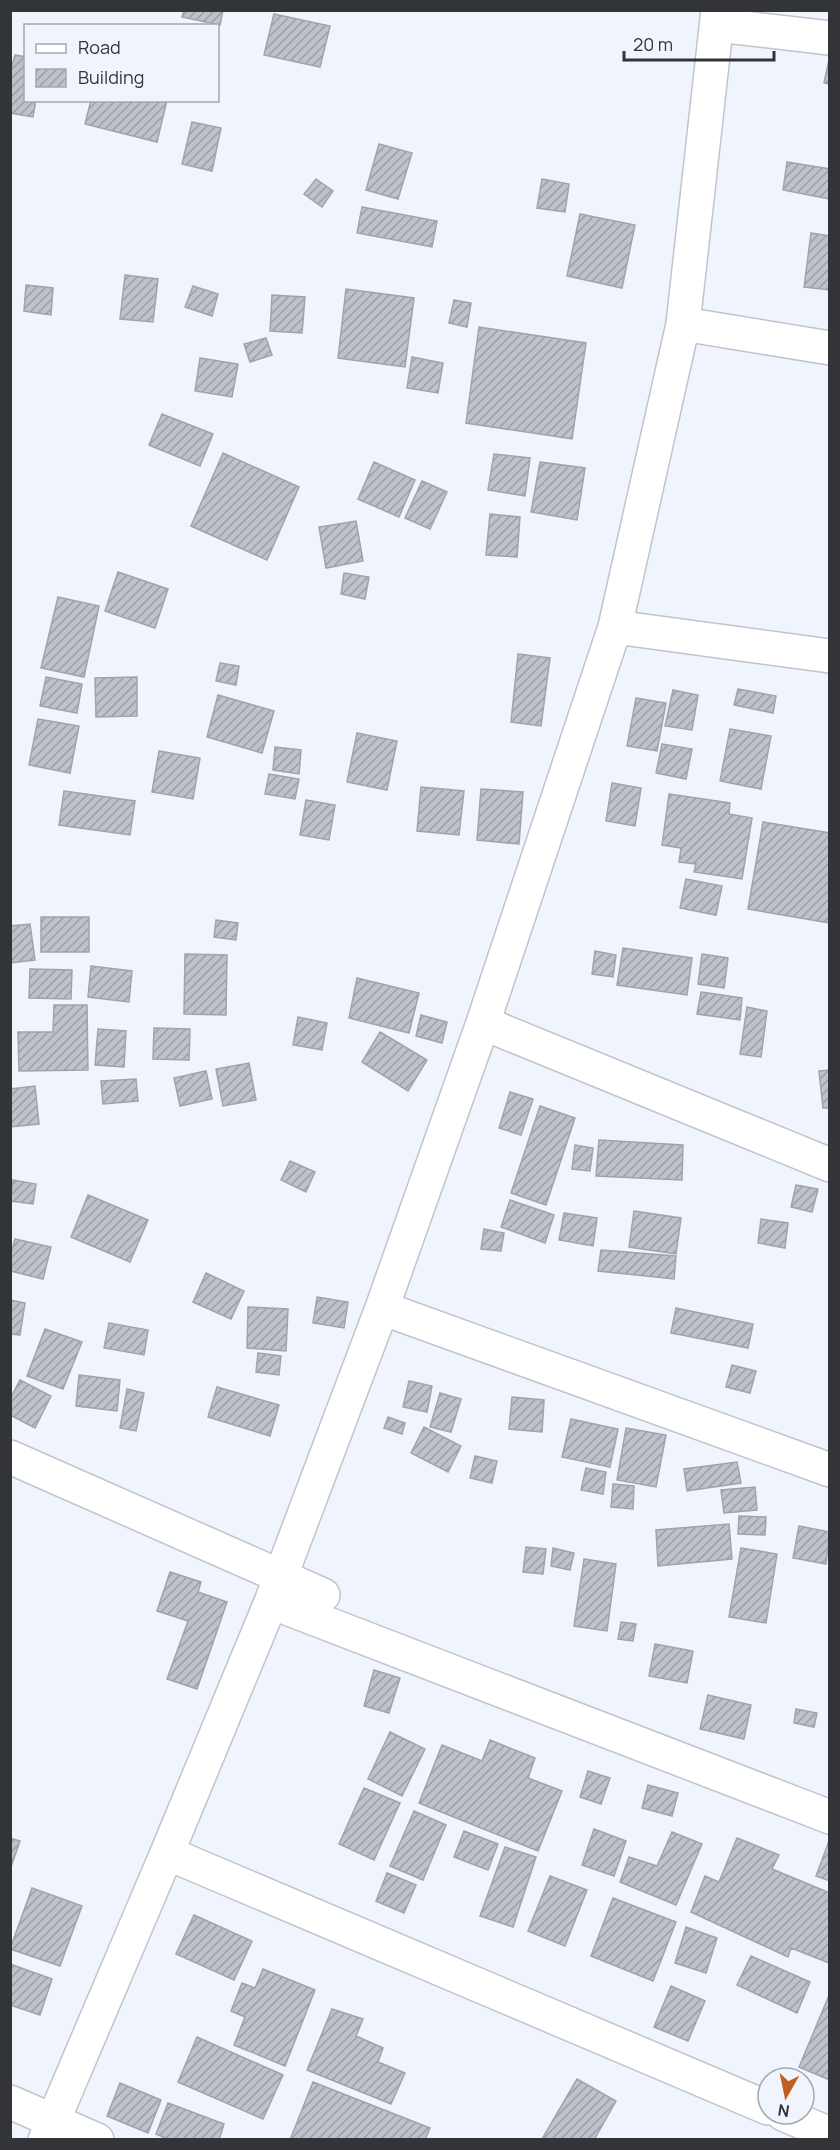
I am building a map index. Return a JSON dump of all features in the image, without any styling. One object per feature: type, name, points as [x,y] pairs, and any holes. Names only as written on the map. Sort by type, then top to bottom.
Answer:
[{"type":"street","points":[[50,2130],[271,1602],[382,1308],[483,1023],[615,627],[683,324],[717,18],[830,38]]},
{"type":"street","points":[[683,324],[830,348]]},
{"type":"street","points":[[615,627],[830,656]]},
{"type":"street","points":[[483,1023],[830,1165]]},
{"type":"street","points":[[382,1308],[830,1470]]},
{"type":"street","points":[[10,1457],[323,1595]]},
{"type":"street","points":[[271,1602],[830,1817]]},
{"type":"street","points":[[167,1853],[756,2103]]},
{"type":"street","points":[[10,2102],[50,2130],[97,2139]]},
{"type":"street","points":[[811,2126],[830,2134]]},
{"type":"building","points":[[184,10],[223,10],[220,25],[182,17]]},
{"type":"building","points":[[274,14],[330,26],[320,67],[264,55]]},
{"type":"building","points":[[15,55],[24,57],[24,102],[36,102],[33,117],[10,113],[10,72]]},
{"type":"building","points":[[830,55],[830,84],[824,83]]},
{"type":"building","points":[[90,102],[167,102],[157,142],[85,124]]},
{"type":"building","points":[[192,122],[221,128],[212,171],[182,164]]},
{"type":"building","points":[[379,144],[412,153],[398,199],[366,190]]},
{"type":"building","points":[[787,162],[830,169],[830,199],[783,190]]},
{"type":"building","points":[[316,179],[333,191],[322,207],[304,194]]},
{"type":"building","points":[[542,179],[569,184],[565,212],[537,208]]},
{"type":"building","points":[[362,207],[437,221],[432,247],[357,233]]},
{"type":"building","points":[[580,214],[635,225],[622,288],[567,276]]},
{"type":"building","points":[[811,233],[830,236],[830,290],[804,287]]},
{"type":"building","points":[[125,275],[158,279],[153,322],[120,319]]},
{"type":"building","points":[[26,285],[53,288],[51,315],[24,311]]},
{"type":"building","points":[[193,286],[218,294],[212,316],[185,307]]},
{"type":"building","points":[[346,289],[414,298],[405,367],[338,358]]},
{"type":"building","points":[[272,295],[305,297],[302,333],[270,331]]},
{"type":"building","points":[[454,300],[471,303],[467,327],[449,323]]},
{"type":"building","points":[[479,327],[586,343],[572,439],[466,423]]},
{"type":"building","points":[[266,338],[272,355],[250,362],[244,344]]},
{"type":"building","points":[[412,357],[443,363],[438,393],[407,388]]},
{"type":"building","points":[[200,358],[238,364],[232,397],[195,391]]},
{"type":"building","points":[[162,414],[213,434],[200,466],[149,445]]},
{"type":"building","points":[[223,453],[299,487],[267,560],[191,526]]},
{"type":"building","points":[[494,454],[530,458],[525,496],[488,490]]},
{"type":"building","points":[[374,462],[415,480],[399,517],[358,499]]},
{"type":"building","points":[[540,462],[585,468],[577,520],[531,512]]},
{"type":"building","points":[[422,481],[447,492],[430,529],[405,518]]},
{"type":"building","points":[[490,514],[520,517],[517,557],[486,555]]},
{"type":"building","points":[[356,521],[363,561],[326,568],[319,527]]},
{"type":"building","points":[[118,572],[168,589],[155,628],[105,611]]},
{"type":"building","points":[[344,573],[369,577],[365,599],[341,594]]},
{"type":"building","points":[[58,597],[99,606],[84,677],[41,668]]},
{"type":"building","points":[[518,654],[550,658],[541,726],[511,722]]},
{"type":"building","points":[[220,663],[239,666],[236,685],[216,681]]},
{"type":"building","points":[[46,677],[82,684],[77,713],[40,706]]},
{"type":"building","points":[[137,677],[137,716],[96,717],[95,678]]},
{"type":"building","points":[[738,689],[776,696],[773,713],[734,705]]},
{"type":"building","points":[[673,690],[698,695],[692,730],[665,726]]},
{"type":"building","points":[[218,695],[274,711],[262,753],[207,737]]},
{"type":"building","points":[[636,698],[666,703],[657,751],[627,746]]},
{"type":"building","points":[[38,719],[79,726],[70,773],[29,765]]},
{"type":"building","points":[[730,729],[771,736],[761,789],[720,781]]},
{"type":"building","points":[[357,733],[397,741],[387,790],[347,782]]},
{"type":"building","points":[[662,744],[692,749],[686,779],[656,773]]},
{"type":"building","points":[[275,747],[301,750],[299,774],[273,770]]},
{"type":"building","points":[[159,751],[200,758],[193,799],[152,792]]},
{"type":"building","points":[[269,774],[299,779],[295,799],[265,794]]},
{"type":"building","points":[[612,783],[641,788],[635,826],[606,821]]},
{"type":"building","points":[[421,787],[464,791],[459,835],[417,831]]},
{"type":"building","points":[[481,789],[523,792],[519,844],[477,840]]},
{"type":"building","points":[[64,791],[135,801],[130,835],[59,825]]},
{"type":"building","points":[[669,794],[730,803],[729,814],[752,818],[742,879],[694,872],[696,864],[679,862],[681,848],[662,845]]},
{"type":"building","points":[[306,800],[335,805],[329,840],[300,835]]},
{"type":"building","points":[[763,822],[830,833],[830,923],[748,909]]},
{"type":"building","points":[[686,879],[722,886],[716,915],[680,908]]},
{"type":"building","points":[[41,917],[89,917],[89,952],[41,952]]},
{"type":"building","points":[[216,920],[238,923],[236,940],[214,937]]},
{"type":"building","points":[[30,924],[35,960],[10,963],[10,926]]},
{"type":"building","points":[[623,948],[692,958],[687,995],[617,985]]},
{"type":"building","points":[[595,951],[616,955],[613,977],[592,974]]},
{"type":"building","points":[[185,954],[227,955],[226,1015],[184,1014]]},
{"type":"building","points":[[702,954],[728,958],[724,988],[698,984]]},
{"type":"building","points":[[91,966],[132,971],[129,1002],[88,997]]},
{"type":"building","points":[[30,969],[72,970],[71,999],[29,998]]},
{"type":"building","points":[[357,978],[419,993],[409,1033],[349,1018]]},
{"type":"building","points":[[701,992],[742,998],[740,1020],[697,1014]]},
{"type":"building","points":[[54,1005],[87,1005],[88,1070],[19,1071],[18,1032],[53,1032]]},
{"type":"building","points":[[747,1007],[767,1011],[761,1057],[740,1054]]},
{"type":"building","points":[[421,1015],[447,1022],[442,1043],[416,1036]]},
{"type":"building","points":[[298,1017],[327,1023],[322,1050],[293,1045]]},
{"type":"building","points":[[154,1028],[190,1029],[189,1060],[153,1059]]},
{"type":"building","points":[[98,1029],[126,1031],[124,1067],[95,1065]]},
{"type":"building","points":[[380,1032],[427,1060],[408,1091],[362,1062]]},
{"type":"building","points":[[249,1063],[256,1100],[223,1106],[216,1069]]},
{"type":"building","points":[[830,1070],[830,1108],[823,1108],[819,1071]]},
{"type":"building","points":[[206,1071],[212,1099],[180,1106],[174,1078]]},
{"type":"building","points":[[136,1079],[138,1101],[103,1104],[101,1081]]},
{"type":"building","points":[[35,1086],[39,1124],[10,1127],[10,1089]]},
{"type":"building","points":[[510,1092],[533,1099],[521,1135],[499,1128]]},
{"type":"building","points":[[540,1106],[575,1118],[546,1205],[511,1193]]},
{"type":"building","points":[[599,1140],[683,1145],[682,1180],[596,1176]]},
{"type":"building","points":[[575,1145],[593,1148],[590,1171],[572,1169]]},
{"type":"building","points":[[290,1161],[315,1172],[306,1192],[281,1180]]},
{"type":"building","points":[[13,1180],[36,1184],[33,1204],[10,1201]]},
{"type":"building","points":[[796,1185],[818,1189],[812,1212],[791,1207]]},
{"type":"building","points":[[88,1195],[148,1220],[130,1262],[71,1237]]},
{"type":"building","points":[[510,1200],[554,1215],[545,1243],[501,1227]]},
{"type":"building","points":[[634,1211],[681,1218],[676,1254],[629,1247]]},
{"type":"building","points":[[564,1213],[597,1218],[593,1246],[559,1240]]},
{"type":"building","points":[[761,1219],[788,1223],[785,1248],[758,1243]]},
{"type":"building","points":[[484,1229],[504,1233],[501,1251],[481,1249]]},
{"type":"building","points":[[15,1239],[51,1247],[43,1279],[10,1271],[10,1257]]},
{"type":"building","points":[[601,1250],[676,1256],[674,1279],[598,1271]]},
{"type":"building","points":[[206,1273],[244,1291],[231,1319],[193,1302]]},
{"type":"building","points":[[317,1297],[348,1302],[344,1328],[313,1323]]},
{"type":"building","points":[[10,1300],[25,1303],[20,1335],[10,1334]]},
{"type":"building","points":[[248,1307],[288,1309],[286,1351],[247,1348]]},
{"type":"building","points":[[676,1308],[753,1324],[748,1348],[671,1333]]},
{"type":"building","points":[[109,1323],[148,1330],[144,1355],[104,1348]]},
{"type":"building","points":[[45,1329],[82,1342],[63,1389],[27,1376]]},
{"type":"building","points":[[258,1353],[281,1356],[279,1375],[256,1372]]},
{"type":"building","points":[[732,1365],[756,1371],[750,1393],[726,1387]]},
{"type":"building","points":[[79,1375],[120,1380],[117,1411],[76,1406]]},
{"type":"building","points":[[20,1380],[51,1396],[35,1428],[10,1415],[10,1399]]},
{"type":"building","points":[[409,1381],[432,1386],[427,1412],[403,1407]]},
{"type":"building","points":[[217,1387],[279,1405],[270,1436],[208,1417]]},
{"type":"building","points":[[127,1389],[144,1393],[136,1431],[120,1428]]},
{"type":"building","points":[[440,1393],[461,1399],[451,1432],[430,1427]]},
{"type":"building","points":[[512,1397],[544,1400],[542,1432],[509,1429]]},
{"type":"building","points":[[388,1417],[405,1423],[402,1434],[384,1428]]},
{"type":"building","points":[[571,1419],[618,1429],[610,1467],[562,1457]]},
{"type":"building","points":[[424,1427],[461,1446],[448,1472],[411,1453]]},
{"type":"building","points":[[626,1428],[666,1435],[656,1487],[617,1480]]},
{"type":"building","points":[[475,1456],[497,1461],[492,1483],[470,1478]]},
{"type":"building","points":[[737,1462],[741,1483],[687,1491],[684,1469]]},
{"type":"building","points":[[586,1468],[606,1472],[603,1494],[581,1490]]},
{"type":"building","points":[[613,1484],[634,1486],[633,1509],[611,1507]]},
{"type":"building","points":[[755,1487],[757,1510],[724,1513],[721,1490]]},
{"type":"building","points":[[739,1516],[766,1517],[765,1535],[738,1534]]},
{"type":"building","points":[[729,1524],[732,1559],[658,1566],[656,1530]]},
{"type":"building","points":[[799,1526],[830,1532],[826,1564],[793,1558]]},
{"type":"building","points":[[526,1547],[546,1549],[543,1574],[523,1572]]},
{"type":"building","points":[[553,1548],[574,1553],[570,1570],[551,1566]]},
{"type":"building","points":[[741,1548],[777,1554],[766,1623],[729,1617]]},
{"type":"building","points":[[584,1559],[616,1564],[607,1631],[574,1626]]},
{"type":"building","points":[[170,1572],[201,1582],[198,1592],[227,1602],[197,1689],[167,1679],[188,1621],[157,1611]]},
{"type":"building","points":[[621,1622],[636,1624],[633,1641],[618,1639]]},
{"type":"building","points":[[655,1644],[693,1651],[687,1683],[649,1676]]},
{"type":"building","points":[[374,1670],[400,1678],[389,1713],[364,1706]]},
{"type":"building","points":[[708,1695],[751,1705],[744,1739],[700,1729]]},
{"type":"building","points":[[796,1709],[817,1713],[814,1727],[794,1723]]},
{"type":"building","points":[[390,1732],[425,1749],[402,1796],[368,1779]]},
{"type":"building","points":[[490,1740],[535,1758],[528,1778],[562,1791],[538,1851],[419,1803],[442,1745],[482,1761]]},
{"type":"building","points":[[588,1771],[610,1778],[601,1804],[580,1797]]},
{"type":"building","points":[[648,1785],[678,1793],[672,1816],[642,1808]]},
{"type":"building","points":[[364,1788],[400,1803],[374,1860],[339,1844]]},
{"type":"building","points":[[414,1811],[446,1825],[423,1880],[390,1866]]},
{"type":"building","points":[[594,1829],[626,1841],[614,1876],[582,1865]]},
{"type":"building","points":[[464,1831],[498,1844],[488,1870],[454,1857]]},
{"type":"building","points":[[672,1832],[702,1844],[676,1905],[620,1882],[629,1857],[657,1866]]},
{"type":"building","points":[[10,1838],[20,1841],[10,1870]]},
{"type":"building","points":[[737,1838],[779,1855],[772,1869],[830,1893],[829,1963],[791,1948],[788,1957],[691,1912],[705,1876],[719,1882]]},
{"type":"building","points":[[830,1842],[830,1881],[816,1876]]},
{"type":"building","points":[[505,1847],[536,1857],[513,1927],[480,1916]]},
{"type":"building","points":[[387,1873],[416,1885],[404,1913],[376,1901]]},
{"type":"building","points":[[550,1876],[587,1890],[565,1946],[528,1931]]},
{"type":"building","points":[[32,1888],[82,1906],[60,1966],[10,1949]]},
{"type":"building","points":[[613,1898],[676,1922],[653,1981],[591,1956]]},
{"type":"building","points":[[194,1915],[252,1941],[234,1980],[176,1954]]},
{"type":"building","points":[[686,1927],[717,1938],[706,1973],[675,1963]]},
{"type":"building","points":[[751,1956],[810,1982],[797,2013],[737,1985]]},
{"type":"building","points":[[10,1964],[52,1979],[40,2015],[10,2005]]},
{"type":"building","points":[[263,1969],[315,1990],[285,2066],[234,2045],[245,2017],[231,2011],[242,1983],[255,1988]]},
{"type":"building","points":[[671,1986],[705,2001],[688,2041],[654,2027]]},
{"type":"building","points":[[830,1993],[830,2080],[816,2074],[816,2066],[799,2066]]},
{"type":"building","points":[[332,2009],[363,2019],[356,2036],[383,2048],[378,2062],[405,2073],[391,2104],[307,2070]]},
{"type":"building","points":[[197,2037],[283,2075],[263,2119],[178,2082]]},
{"type":"building","points":[[577,2079],[616,2101],[594,2140],[542,2139]]},
{"type":"building","points":[[313,2082],[430,2128],[425,2140],[290,2140]]},
{"type":"building","points":[[120,2083],[161,2100],[148,2133],[107,2116]]},
{"type":"building","points":[[168,2103],[224,2124],[219,2140],[170,2140],[156,2134]]}]
